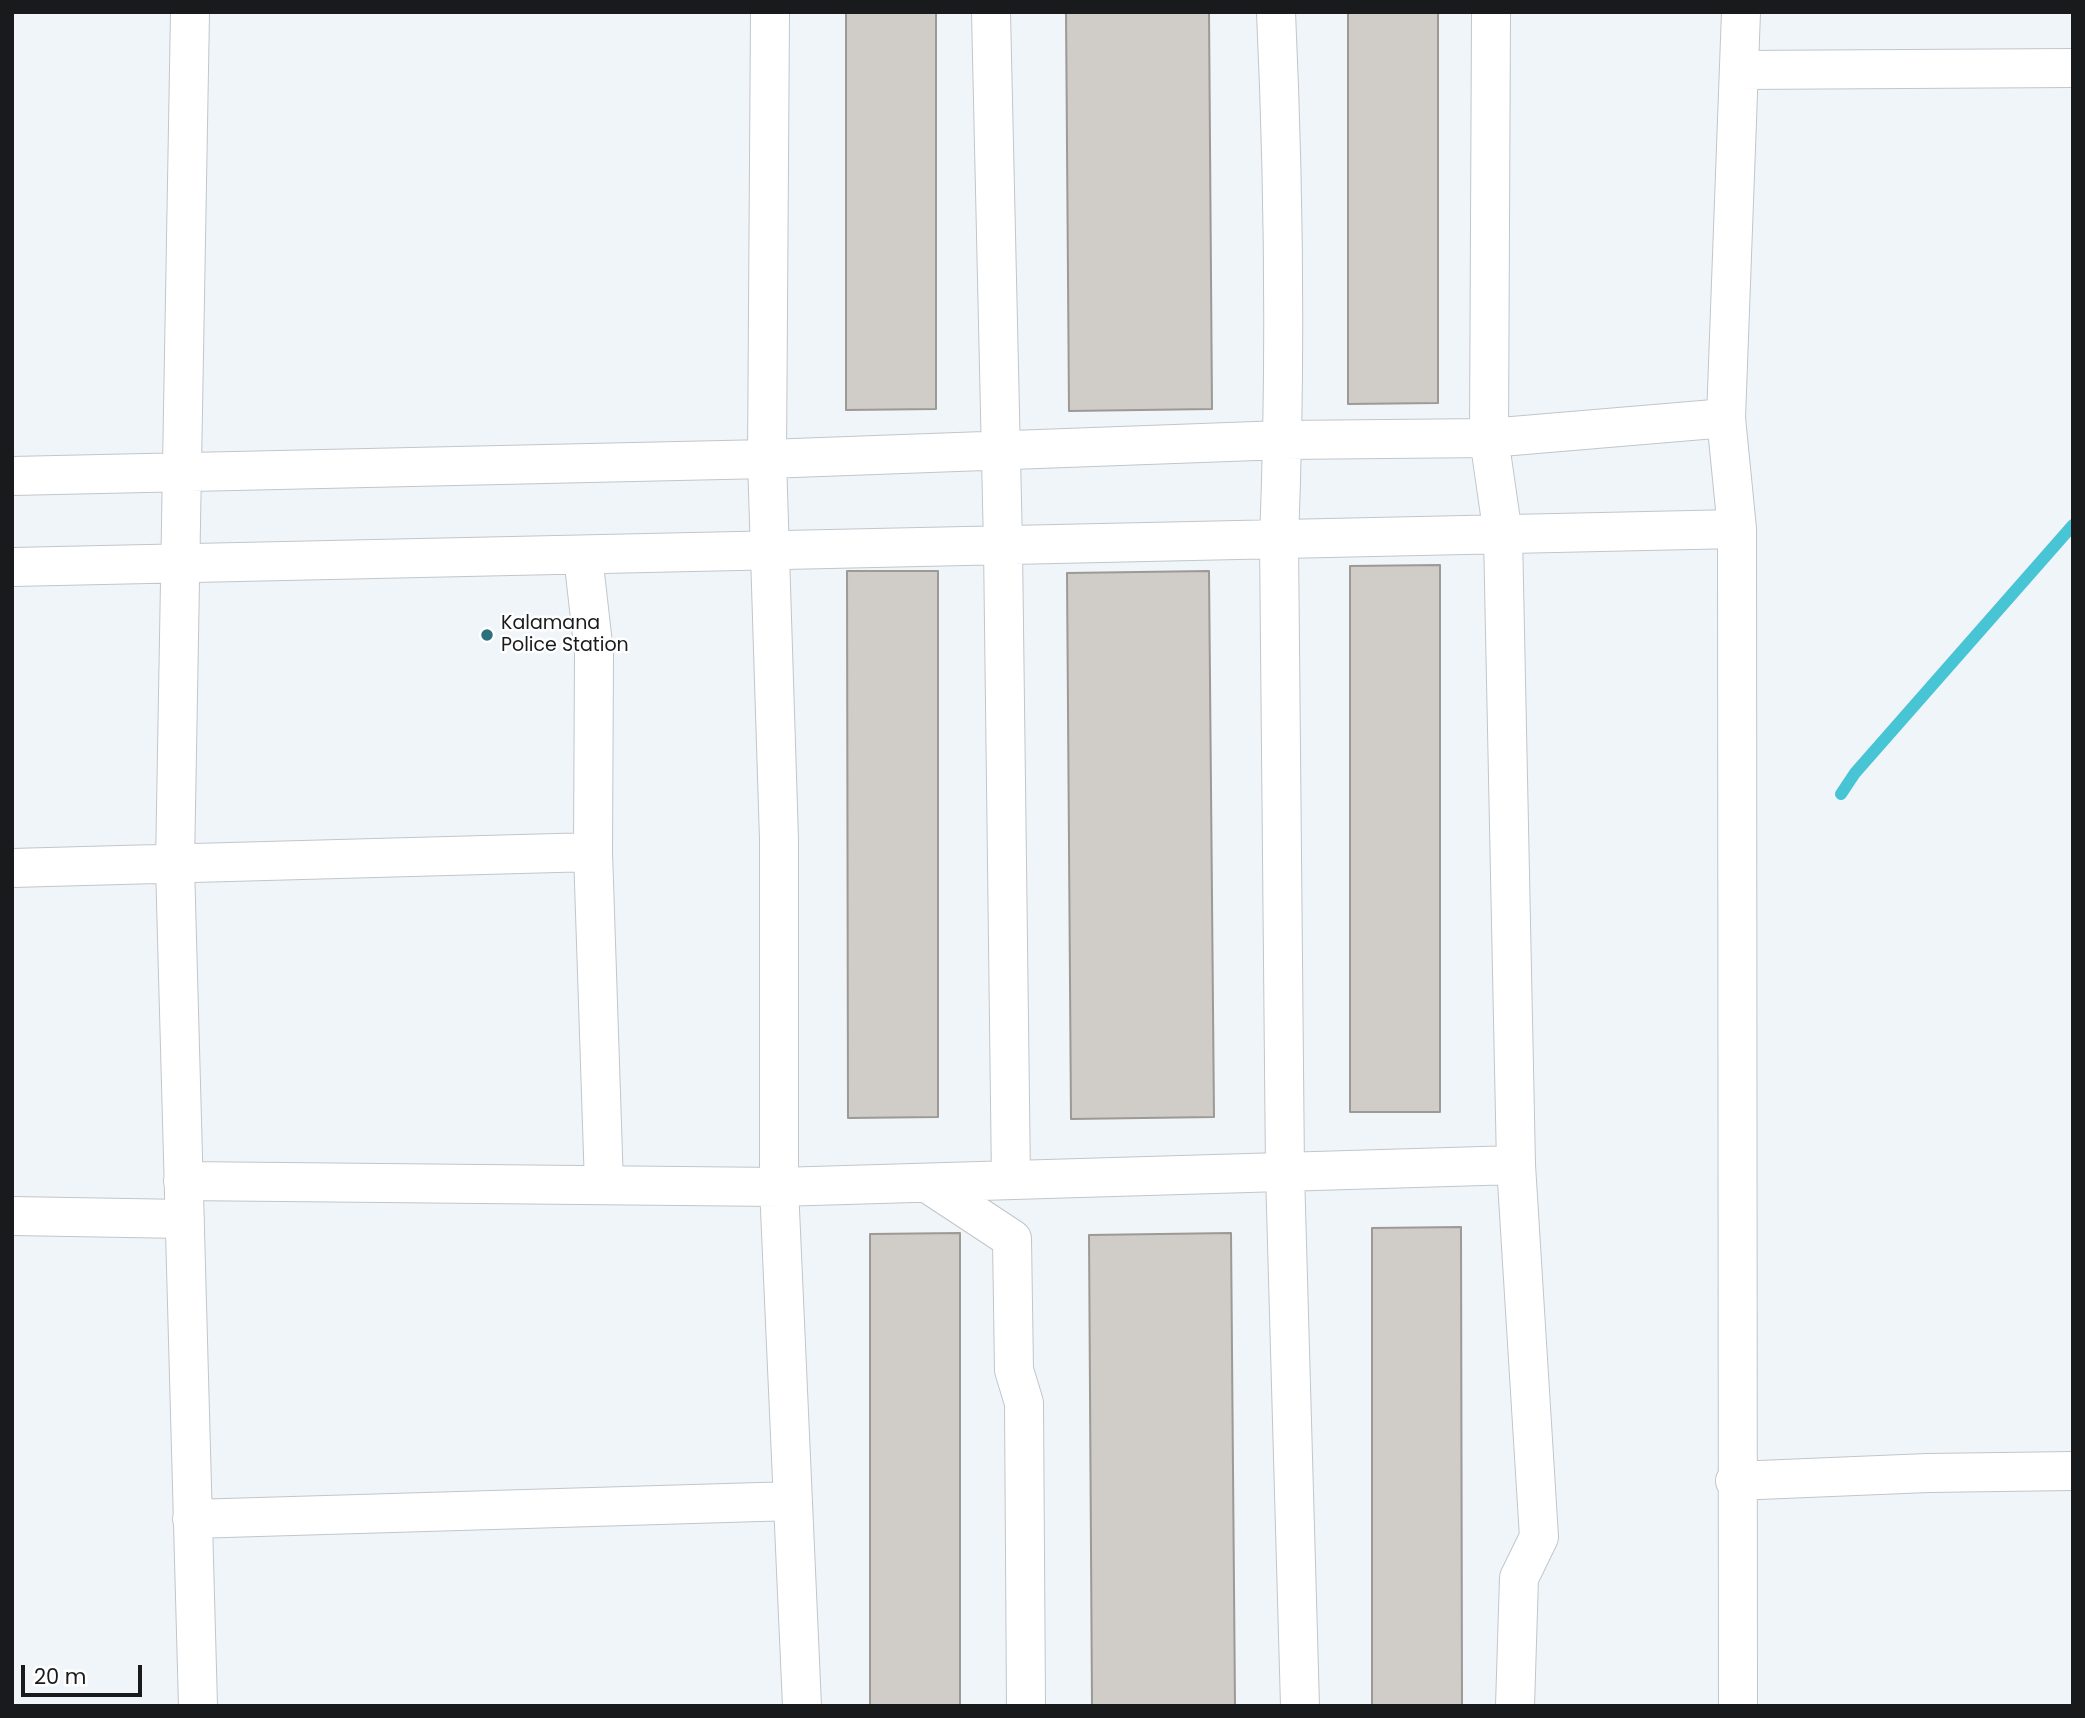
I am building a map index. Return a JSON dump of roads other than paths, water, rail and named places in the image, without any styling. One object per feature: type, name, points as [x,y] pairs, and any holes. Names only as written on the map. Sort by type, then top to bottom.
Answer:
[{"type":"street","points":[[190,12],[178,565],[175,865],[198,1706]]},
{"type":"street","points":[[769,12],[767,459],[779,840],[779,1187],[802,1706]]},
{"type":"street","points":[[991,12],[1003,546],[1011,1180]]},
{"type":"street","points":[[1276,12],[1280,115],[1283,440],[1279,540],[1285,1172],[1300,1706]]},
{"type":"street","points":[[1491,12],[1489,438],[1503,535],[1516,1165],[1539,1537],[1518,1578],[1515,1706]]},
{"type":"street","points":[[1738,1706],[1735,1481],[1737,529],[1726,418],[1741,12]]},
{"type":"street","points":[[1740,70],[2073,68]]},
{"type":"street","points":[[12,476],[767,459],[1283,440],[1489,438],[1726,418]]},
{"type":"street","points":[[12,568],[1737,529]]},
{"type":"street","points":[[583,556],[594,653],[593,852],[604,1185]]},
{"type":"street","points":[[12,869],[593,852]]},
{"type":"street","points":[[183,1181],[779,1187],[1516,1165]]},
{"type":"street","points":[[927,1183],[1012,1239],[1014,1370],[1024,1403],[1026,1706]]},
{"type":"street","points":[[12,1216],[185,1219]]},
{"type":"street","points":[[1735,1481],[1928,1473],[2073,1471]]},
{"type":"street","points":[[192,1519],[793,1501]]},
{"type":"waterway","points":[[1841,794],[1855,773],[2073,525]]},
{"type":"place","name":"Kalamana Police Station","points":[[487,635]]}]
